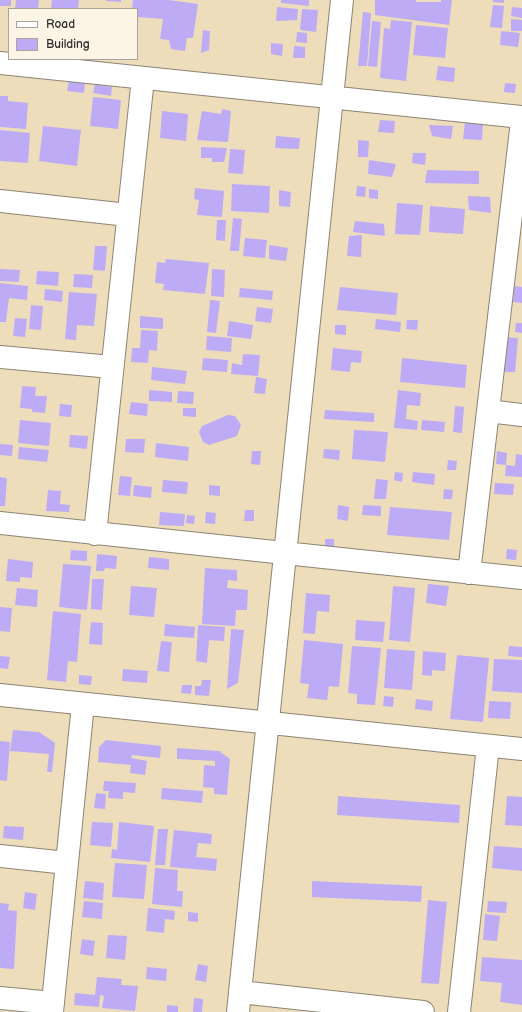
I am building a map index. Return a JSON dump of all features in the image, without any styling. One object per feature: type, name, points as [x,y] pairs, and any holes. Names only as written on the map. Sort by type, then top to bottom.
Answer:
[{"type":"street","points":[[342,0],[239,1002],[423,1012]]},
{"type":"street","points":[[0,63],[522,117]]},
{"type":"street","points":[[95,534],[143,78]]},
{"type":"street","points":[[469,573],[488,411],[514,253],[522,121]]},
{"type":"street","points":[[0,201],[128,215]]},
{"type":"street","points":[[0,357],[112,367]]},
{"type":"street","points":[[488,411],[522,414]]},
{"type":"street","points":[[0,523],[522,578]]},
{"type":"street","points":[[0,695],[522,749]]},
{"type":"street","points":[[0,998],[52,1007],[83,704]]},
{"type":"street","points":[[459,1012],[488,746]]},
{"type":"street","points":[[0,856],[66,863]]},
{"type":"building","points":[[0,0],[11,0],[11,6],[0,6]]},
{"type":"building","points":[[16,0],[39,0],[38,8],[15,8]]},
{"type":"building","points":[[52,0],[79,0],[78,8],[51,8]]},
{"type":"building","points":[[121,0],[121,2],[106,1]]},
{"type":"building","points":[[133,0],[169,0],[198,4],[193,38],[187,38],[185,51],[171,49],[169,40],[160,39],[163,19],[138,17],[138,8],[132,8]]},
{"type":"building","points":[[281,0],[309,0],[309,6],[281,3]]},
{"type":"building","points":[[375,0],[416,0],[416,2],[441,2],[441,0],[452,0],[449,25],[375,15]]},
{"type":"building","points":[[493,0],[504,0],[504,3],[493,2]]},
{"type":"building","points":[[493,5],[504,6],[502,28],[490,27]]},
{"type":"building","points":[[277,7],[298,9],[297,20],[276,21]]},
{"type":"building","points":[[512,7],[522,8],[522,18],[511,16]]},
{"type":"building","points":[[302,9],[318,10],[316,32],[300,30]]},
{"type":"building","points":[[363,12],[371,13],[367,66],[358,66]]},
{"type":"building","points":[[511,19],[522,20],[522,31],[511,31]]},
{"type":"building","points":[[391,20],[412,22],[406,81],[380,78],[384,28],[390,29]]},
{"type":"building","points":[[372,21],[381,22],[377,67],[368,66]]},
{"type":"building","points":[[416,25],[448,28],[445,58],[413,55]]},
{"type":"building","points":[[203,30],[210,31],[209,50],[201,53]]},
{"type":"building","points":[[501,31],[520,33],[518,47],[500,45]]},
{"type":"building","points":[[297,32],[307,33],[307,43],[296,42]]},
{"type":"building","points":[[271,43],[283,44],[282,56],[271,54]]},
{"type":"building","points":[[294,46],[305,47],[305,58],[293,58]]},
{"type":"building","points":[[438,66],[455,68],[454,82],[436,80]]},
{"type":"building","points":[[69,80],[85,82],[84,93],[67,91]]},
{"type":"building","points":[[505,83],[516,84],[515,93],[504,92]]},
{"type":"building","points":[[95,84],[112,87],[111,96],[93,93]]},
{"type":"building","points":[[0,96],[8,96],[8,101],[28,103],[26,129],[0,127]]},
{"type":"building","points":[[93,97],[121,100],[118,129],[90,126]]},
{"type":"building","points":[[222,109],[231,111],[228,142],[197,140],[202,111],[221,114]]},
{"type":"building","points":[[162,111],[188,114],[186,141],[160,138]]},
{"type":"building","points":[[380,120],[395,121],[394,133],[378,132]]},
{"type":"building","points":[[465,122],[483,124],[482,140],[463,139]]},
{"type":"building","points":[[429,125],[453,126],[451,139],[432,136]]},
{"type":"building","points":[[43,126],[81,130],[77,166],[39,161]]},
{"type":"building","points":[[0,130],[30,133],[28,163],[0,161]]},
{"type":"building","points":[[276,136],[300,138],[299,149],[275,148]]},
{"type":"building","points":[[358,140],[369,141],[368,157],[358,157]]},
{"type":"building","points":[[201,147],[227,148],[224,162],[212,162],[212,158],[201,158]]},
{"type":"building","points":[[230,149],[245,150],[243,174],[228,173]]},
{"type":"building","points":[[413,153],[426,153],[425,165],[412,163]]},
{"type":"building","points":[[369,160],[396,164],[392,177],[368,174]]},
{"type":"building","points":[[427,170],[479,171],[479,184],[425,183]]},
{"type":"building","points":[[232,184],[270,186],[269,213],[231,211]]},
{"type":"building","points":[[357,186],[366,187],[365,197],[356,196]]},
{"type":"building","points":[[195,188],[224,191],[222,217],[197,215],[199,200],[194,199]]},
{"type":"building","points":[[369,189],[378,190],[378,199],[369,198]]},
{"type":"building","points":[[279,190],[291,192],[290,207],[279,206]]},
{"type":"building","points":[[468,196],[490,197],[491,213],[469,210]]},
{"type":"building","points":[[397,203],[423,205],[420,235],[395,234]]},
{"type":"building","points":[[430,206],[465,209],[463,234],[429,232]]},
{"type":"building","points":[[233,218],[242,219],[239,251],[230,251]]},
{"type":"building","points":[[217,220],[226,220],[225,241],[216,240]]},
{"type":"building","points":[[355,221],[384,224],[385,236],[353,232]]},
{"type":"building","points":[[362,235],[361,257],[347,256],[349,236]]},
{"type":"building","points":[[245,238],[267,240],[265,258],[243,256]]},
{"type":"building","points":[[269,245],[288,248],[286,261],[269,259]]},
{"type":"building","points":[[95,246],[107,246],[105,271],[93,270]]},
{"type":"building","points":[[166,259],[209,263],[205,294],[163,290],[164,284],[155,283],[157,262],[165,263]]},
{"type":"building","points":[[0,269],[20,270],[19,282],[0,281]]},
{"type":"building","points":[[212,269],[225,270],[224,297],[211,296]]},
{"type":"building","points":[[37,271],[59,272],[58,286],[36,284]]},
{"type":"building","points":[[74,274],[93,275],[92,288],[73,287]]},
{"type":"building","points":[[0,283],[28,286],[27,300],[9,298],[6,322],[0,322]]},
{"type":"building","points":[[514,286],[522,287],[522,303],[513,302]]},
{"type":"building","points":[[340,287],[398,293],[396,315],[337,310]]},
{"type":"building","points":[[240,288],[273,291],[272,300],[239,297]]},
{"type":"building","points":[[45,289],[63,291],[62,302],[44,300]]},
{"type":"building","points":[[69,292],[97,294],[94,326],[77,325],[76,340],[65,339]]},
{"type":"building","points":[[210,300],[220,301],[216,333],[207,332]]},
{"type":"building","points":[[31,305],[43,306],[41,330],[29,329]]},
{"type":"building","points":[[257,307],[273,309],[271,323],[255,321]]},
{"type":"building","points":[[140,316],[163,318],[163,329],[140,328]]},
{"type":"building","points":[[15,318],[27,319],[25,337],[13,336]]},
{"type":"building","points":[[376,319],[401,322],[400,332],[375,329]]},
{"type":"building","points":[[407,320],[418,320],[417,330],[406,329]]},
{"type":"building","points":[[229,321],[253,325],[251,339],[227,336]]},
{"type":"building","points":[[516,323],[522,323],[522,333],[515,332]]},
{"type":"building","points":[[335,325],[346,325],[346,335],[335,334]]},
{"type":"building","points":[[141,330],[158,331],[157,351],[149,350],[148,363],[131,362],[132,348],[140,348]]},
{"type":"building","points":[[207,336],[232,338],[231,352],[206,350]]},
{"type":"building","points":[[506,337],[518,338],[515,372],[503,372]]},
{"type":"building","points":[[333,348],[362,351],[361,363],[351,362],[350,372],[331,370]]},
{"type":"building","points":[[243,354],[260,355],[258,376],[231,374],[232,363],[242,365]]},
{"type":"building","points":[[203,358],[228,360],[227,372],[202,370]]},
{"type":"building","points":[[402,358],[467,365],[465,388],[400,382]]},
{"type":"building","points":[[152,367],[187,371],[185,384],[151,380]]},
{"type":"building","points":[[256,377],[267,379],[265,394],[254,393]]},
{"type":"building","points":[[22,386],[36,387],[35,396],[47,396],[45,413],[32,412],[32,409],[20,408]]},
{"type":"building","points":[[149,390],[172,392],[172,402],[149,401]]},
{"type":"building","points":[[398,390],[421,393],[420,406],[407,405],[406,419],[418,421],[417,430],[394,428]]},
{"type":"building","points":[[178,391],[194,392],[193,404],[177,403]]},
{"type":"building","points":[[131,402],[148,404],[147,416],[129,414]]},
{"type":"building","points":[[60,404],[72,405],[71,417],[59,416]]},
{"type":"building","points":[[455,406],[464,407],[462,433],[453,432]]},
{"type":"building","points":[[183,408],[196,408],[196,417],[183,416]]},
{"type":"building","points":[[325,410],[374,413],[374,422],[324,419]]},
{"type":"building","points":[[228,415],[235,416],[241,425],[237,436],[209,445],[203,442],[199,432],[202,426]]},
{"type":"building","points":[[20,420],[51,423],[49,446],[18,443]]},
{"type":"building","points":[[422,420],[445,422],[444,432],[421,430]]},
{"type":"building","points":[[354,430],[388,432],[385,462],[352,459]]},
{"type":"building","points":[[70,435],[88,436],[87,449],[69,447]]},
{"type":"building","points":[[126,439],[145,439],[144,453],[125,452]]},
{"type":"building","points":[[156,443],[189,447],[188,461],[155,457]]},
{"type":"building","points":[[0,444],[13,445],[12,456],[0,455]]},
{"type":"building","points":[[19,447],[49,450],[47,462],[18,459]]},
{"type":"building","points":[[324,449],[340,450],[339,460],[323,458]]},
{"type":"building","points":[[252,451],[261,451],[260,465],[251,464]]},
{"type":"building","points":[[497,451],[507,453],[506,465],[496,464]]},
{"type":"building","points":[[516,454],[522,455],[522,477],[505,476],[506,465],[515,466]]},
{"type":"building","points":[[448,460],[457,461],[456,470],[447,470]]},
{"type":"building","points":[[395,472],[403,473],[402,482],[394,480]]},
{"type":"building","points":[[413,472],[435,474],[434,485],[412,482]]},
{"type":"building","points":[[120,476],[132,477],[130,496],[118,495]]},
{"type":"building","points":[[0,477],[7,478],[5,506],[0,506]]},
{"type":"building","points":[[376,479],[388,480],[386,499],[374,499]]},
{"type":"building","points":[[163,480],[188,482],[187,494],[162,492]]},
{"type":"building","points":[[495,483],[514,484],[513,495],[494,494]]},
{"type":"building","points":[[134,485],[152,487],[151,498],[133,496]]},
{"type":"building","points":[[209,485],[220,486],[220,496],[209,495]]},
{"type":"building","points":[[444,489],[453,490],[452,499],[443,499]]},
{"type":"building","points":[[48,490],[61,491],[60,504],[70,505],[69,512],[46,511]]},
{"type":"building","points":[[338,505],[349,507],[348,521],[337,519]]},
{"type":"building","points":[[363,505],[381,506],[381,516],[362,515]]},
{"type":"building","points":[[390,507],[452,512],[449,540],[387,535]]},
{"type":"building","points":[[245,510],[254,510],[254,521],[244,521]]},
{"type":"building","points":[[160,512],[185,514],[184,526],[159,525]]},
{"type":"building","points":[[206,512],[216,513],[215,524],[205,523]]},
{"type":"building","points":[[187,515],[195,516],[194,524],[186,523]]},
{"type":"building","points":[[325,539],[334,539],[334,548],[325,548]]},
{"type":"building","points":[[507,549],[517,550],[516,560],[506,559]]},
{"type":"building","points":[[71,550],[87,551],[87,561],[70,560]]},
{"type":"building","points":[[97,554],[117,556],[116,569],[105,568],[104,571],[96,571]]},
{"type":"building","points":[[149,557],[169,559],[169,570],[148,568]]},
{"type":"building","points":[[8,559],[33,562],[32,578],[20,577],[20,582],[6,581]]},
{"type":"building","points":[[63,564],[91,566],[87,610],[59,607]]},
{"type":"building","points":[[205,568],[237,570],[237,581],[228,580],[227,588],[248,590],[247,610],[236,610],[235,626],[202,624]]},
{"type":"building","points":[[92,579],[104,579],[102,610],[91,609]]},
{"type":"building","points":[[428,584],[449,586],[446,606],[426,603]]},
{"type":"building","points":[[131,586],[157,588],[154,617],[129,615]]},
{"type":"building","points":[[393,586],[415,588],[410,642],[389,640]]},
{"type":"building","points":[[17,588],[38,590],[37,607],[15,605]]},
{"type":"building","points":[[306,593],[330,595],[329,612],[317,611],[315,634],[303,633]]},
{"type":"building","points":[[0,607],[12,608],[10,632],[0,631]]},
{"type":"building","points":[[53,611],[81,614],[77,662],[68,661],[66,682],[47,680]]},
{"type":"building","points":[[356,620],[385,622],[383,642],[355,640]]},
{"type":"building","points":[[91,622],[103,623],[102,645],[89,644]]},
{"type":"building","points":[[165,624],[195,627],[194,638],[164,636]]},
{"type":"building","points":[[198,625],[225,627],[224,641],[209,640],[207,663],[196,661]]},
{"type":"building","points":[[231,629],[244,630],[238,683],[227,689]]},
{"type":"building","points":[[304,640],[343,644],[339,687],[329,686],[327,700],[307,698],[309,684],[300,683]]},
{"type":"building","points":[[161,641],[172,642],[169,672],[157,671]]},
{"type":"building","points":[[352,646],[381,648],[375,705],[357,704],[357,694],[348,693]]},
{"type":"building","points":[[509,646],[522,647],[522,657],[508,656]]},
{"type":"building","points":[[387,649],[415,651],[412,690],[384,688]]},
{"type":"building","points":[[423,651],[446,653],[445,671],[432,670],[432,676],[422,675]]},
{"type":"building","points":[[457,655],[489,658],[483,722],[450,719]]},
{"type":"building","points":[[0,656],[10,657],[8,669],[0,668]]},
{"type":"building","points":[[494,659],[522,660],[522,693],[492,691]]},
{"type":"building","points":[[123,669],[148,671],[147,683],[122,681]]},
{"type":"building","points":[[79,675],[92,676],[91,685],[79,684]]},
{"type":"building","points":[[202,680],[211,680],[209,696],[195,695],[195,686],[201,686]]},
{"type":"building","points":[[182,685],[192,685],[191,694],[181,693]]},
{"type":"building","points":[[384,696],[394,697],[393,707],[383,706]]},
{"type":"building","points":[[416,699],[433,701],[432,711],[415,709]]},
{"type":"building","points":[[489,701],[511,702],[510,719],[488,718]]},
{"type":"building","points":[[13,730],[39,732],[55,743],[52,772],[47,772],[49,754],[10,751]]},
{"type":"building","points":[[106,740],[161,746],[160,758],[132,755],[131,758],[147,761],[145,775],[130,773],[131,765],[98,762],[99,747]]},
{"type":"building","points":[[0,741],[10,742],[7,781],[0,780]]},
{"type":"building","points":[[177,748],[219,751],[230,759],[227,795],[214,794],[214,788],[203,787],[204,765],[215,766],[215,761],[177,759]]},
{"type":"building","points":[[104,781],[136,783],[135,793],[123,792],[123,799],[108,798],[109,791],[103,791]]},
{"type":"building","points":[[162,788],[203,791],[202,803],[161,799]]},
{"type":"building","points":[[96,793],[106,794],[105,809],[94,808]]},
{"type":"building","points":[[338,796],[460,805],[459,823],[337,815]]},
{"type":"building","points":[[507,796],[522,797],[522,826],[505,825]]},
{"type":"building","points":[[92,822],[113,823],[111,847],[90,845]]},
{"type":"building","points":[[119,822],[154,826],[150,862],[111,858],[112,849],[117,850]]},
{"type":"building","points":[[4,826],[24,827],[23,840],[3,838]]},
{"type":"building","points":[[158,829],[168,829],[165,865],[155,865]]},
{"type":"building","points":[[174,830],[212,834],[211,844],[198,843],[196,857],[217,859],[216,871],[170,867]]},
{"type":"building","points":[[494,846],[522,848],[522,871],[492,868]]},
{"type":"building","points":[[115,863],[147,865],[144,899],[112,897]]},
{"type":"building","points":[[155,868],[178,870],[177,891],[183,891],[182,907],[152,904]]},
{"type":"building","points":[[85,881],[104,883],[103,900],[83,898]]},
{"type":"building","points":[[312,881],[422,886],[421,902],[312,897]]},
{"type":"building","points":[[25,892],[37,894],[35,910],[23,908]]},
{"type":"building","points":[[428,900],[447,902],[439,984],[421,983]]},
{"type":"building","points":[[84,901],[103,903],[102,919],[82,917]]},
{"type":"building","points":[[488,901],[507,902],[506,913],[487,912]]},
{"type":"building","points":[[0,903],[9,904],[8,910],[17,911],[14,969],[0,968]]},
{"type":"building","points":[[148,908],[175,911],[174,920],[165,919],[164,933],[146,931]]},
{"type":"building","points":[[188,912],[198,913],[198,922],[188,921]]},
{"type":"building","points":[[485,914],[500,916],[497,941],[483,940]]},
{"type":"building","points":[[108,935],[127,936],[125,960],[106,958]]},
{"type":"building","points":[[82,939],[95,941],[93,956],[80,954]]},
{"type":"building","points":[[482,957],[522,960],[522,1005],[500,1002],[502,983],[480,981]]},
{"type":"building","points":[[198,964],[208,966],[206,982],[195,980]]},
{"type":"building","points":[[147,967],[167,969],[166,981],[146,979]]},
{"type":"building","points":[[97,977],[122,979],[121,985],[138,986],[135,1011],[102,1008],[104,996],[100,995],[99,1007],[74,1005],[75,993],[95,995]]},
{"type":"building","points":[[194,998],[203,999],[202,1012],[193,1012]]},
{"type":"building","points":[[167,1005],[178,1006],[178,1012],[167,1012]]}]
